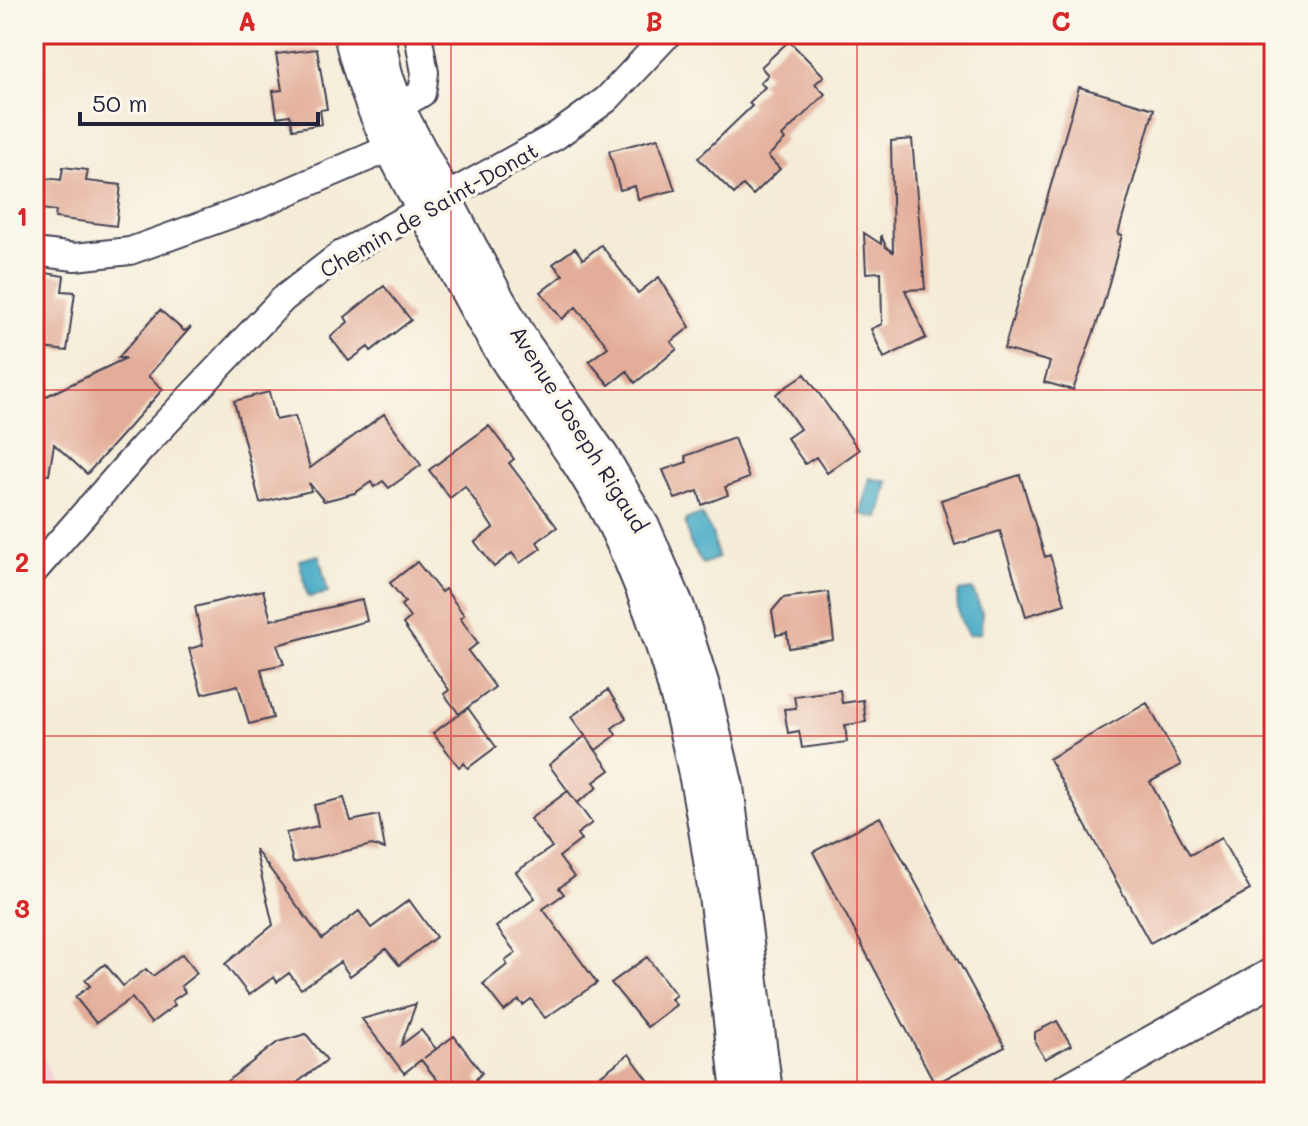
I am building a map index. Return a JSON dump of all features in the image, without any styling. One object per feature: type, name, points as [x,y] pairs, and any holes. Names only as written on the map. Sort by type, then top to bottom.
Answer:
[{"type":"main road","points":[[1067,1092],[1274,976]]},
{"type":"street","points":[[350,34],[359,77],[387,113],[435,204]]},
{"type":"street","points":[[378,34],[386,75],[390,148],[435,204]]},
{"type":"street","points":[[387,113],[422,93],[425,73],[418,34]]},
{"type":"street","name":"Chemin de Saint-Donat","points":[[34,571],[142,448],[283,299],[340,255],[583,118],[607,99],[668,34]]},
{"type":"street","points":[[34,252],[75,257],[130,251],[255,206],[390,148]]},
{"type":"street","name":"Avenue Joseph Rigaud","points":[[435,204],[483,324],[580,466],[617,531],[670,666],[684,713],[715,890],[738,1092]]},
{"type":"street","name":"Avenue Joseph Rigaud","points":[[435,204],[525,345],[602,456],[645,530],[688,636],[727,787],[766,1092]]},
{"type":"shaded area","points":[[34,1030],[56,1092],[34,1092]]},
{"type":"water","points":[[870,478],[888,482],[879,518],[860,514]]},
{"type":"water","points":[[701,514],[712,533],[718,558],[703,564],[690,543],[685,520]]},
{"type":"water","points":[[319,555],[328,593],[308,597],[299,560]]},
{"type":"water","points":[[972,589],[982,612],[981,633],[968,635],[957,602],[959,591]]},
{"type":"building","points":[[789,41],[824,76],[815,84],[825,94],[782,136],[785,140],[768,156],[780,169],[753,195],[743,185],[734,194],[698,158],[752,106],[749,103],[765,87],[760,83],[768,75],[761,67]]},
{"type":"building","points":[[317,49],[327,109],[320,110],[322,124],[293,129],[290,115],[277,117],[273,91],[282,90],[276,54]]},
{"type":"building","points":[[1079,87],[1154,109],[1118,234],[1122,235],[1102,309],[1073,390],[1044,382],[1050,362],[1004,349]]},
{"type":"building","points":[[658,138],[675,190],[638,199],[635,186],[620,190],[609,151]]},
{"type":"building","points":[[912,139],[925,289],[905,290],[926,338],[884,358],[871,329],[882,324],[881,272],[866,273],[864,233],[881,244],[881,235],[886,247],[893,252],[891,141]]},
{"type":"building","points":[[63,167],[88,170],[86,181],[121,185],[116,226],[55,218],[56,211],[41,209],[46,178],[61,180]]},
{"type":"building","points":[[601,245],[638,293],[659,277],[690,327],[671,342],[677,349],[635,383],[627,371],[609,385],[589,361],[608,347],[576,307],[562,319],[541,292],[563,275],[553,264],[575,248],[583,259]]},
{"type":"building","points":[[34,271],[64,276],[62,291],[75,292],[67,351],[34,347]]},
{"type":"building","points":[[384,286],[411,320],[371,351],[368,347],[349,361],[330,337],[348,322],[345,317]]},
{"type":"building","points":[[160,310],[184,331],[191,327],[148,376],[163,389],[87,474],[54,444],[49,475],[34,474],[34,402],[126,358],[118,358]]},
{"type":"building","points":[[805,374],[859,450],[827,473],[816,457],[805,464],[787,438],[800,429],[776,394]]},
{"type":"building","points":[[269,392],[276,420],[295,416],[310,468],[384,414],[421,465],[389,488],[383,481],[374,487],[371,482],[355,493],[324,501],[309,483],[311,491],[260,503],[234,401]]},
{"type":"building","points":[[489,426],[514,459],[509,463],[557,527],[537,542],[541,548],[520,563],[512,553],[494,567],[475,542],[493,528],[465,486],[450,498],[429,470]]},
{"type":"building","points":[[734,438],[749,478],[725,487],[728,495],[702,505],[698,491],[675,499],[663,470],[687,462],[685,456]]},
{"type":"building","points":[[1020,475],[1045,557],[1050,555],[1065,604],[1026,616],[1000,531],[955,545],[941,500]]},
{"type":"building","points":[[417,562],[441,592],[445,589],[464,615],[460,618],[478,643],[468,651],[495,687],[459,714],[444,694],[449,690],[403,624],[410,618],[401,605],[405,602],[390,583]]},
{"type":"building","points":[[263,590],[271,620],[362,600],[367,621],[277,645],[284,664],[261,669],[273,718],[249,724],[238,685],[202,694],[189,649],[203,645],[195,607]]},
{"type":"building","points":[[828,592],[834,641],[789,648],[787,633],[776,635],[772,611],[783,598]]},
{"type":"building","points":[[608,690],[626,718],[612,728],[616,735],[596,750],[571,717]]},
{"type":"building","points":[[840,690],[842,703],[863,700],[866,722],[845,725],[847,742],[802,748],[799,731],[788,733],[784,709],[796,708],[794,696]]},
{"type":"building","points":[[1147,703],[1181,765],[1150,782],[1190,855],[1221,838],[1250,890],[1150,943],[1049,759]]},
{"type":"building","points":[[468,708],[496,747],[468,768],[464,763],[459,767],[433,733]]},
{"type":"building","points":[[585,736],[610,770],[594,782],[598,787],[577,803],[549,765]]},
{"type":"building","points":[[568,791],[592,823],[577,834],[581,840],[559,857],[574,877],[559,888],[564,894],[543,909],[597,983],[545,1018],[531,999],[523,1005],[519,1000],[504,1011],[483,984],[507,965],[505,961],[516,953],[496,927],[535,898],[516,872],[552,847],[530,819]]},
{"type":"building","points":[[344,798],[351,821],[379,815],[385,849],[372,845],[293,863],[286,833],[318,826],[314,805]]},
{"type":"building","points":[[880,817],[1005,1047],[935,1084],[813,852]]},
{"type":"building","points":[[255,849],[322,939],[359,911],[371,928],[409,900],[436,937],[399,965],[386,949],[350,976],[340,962],[301,989],[289,973],[277,982],[274,977],[249,995],[225,964],[273,925]]},
{"type":"building","points":[[182,954],[197,973],[181,986],[185,992],[172,1001],[175,1005],[151,1023],[132,998],[96,1023],[75,997],[90,986],[85,980],[105,964],[123,986],[146,969],[153,976]]},
{"type":"building","points":[[647,957],[676,995],[671,999],[676,1005],[647,1027],[611,983]]},
{"type":"building","points":[[416,1004],[401,1045],[421,1030],[436,1049],[424,1058],[454,1036],[482,1073],[476,1079],[485,1092],[447,1092],[421,1060],[404,1073],[362,1019]]},
{"type":"building","points":[[1057,1021],[1071,1045],[1045,1059],[1035,1042],[1035,1032]]},
{"type":"building","points":[[306,1034],[327,1060],[298,1082],[306,1092],[213,1092],[278,1042]]},
{"type":"building","points":[[629,1054],[657,1092],[579,1092]]}]
